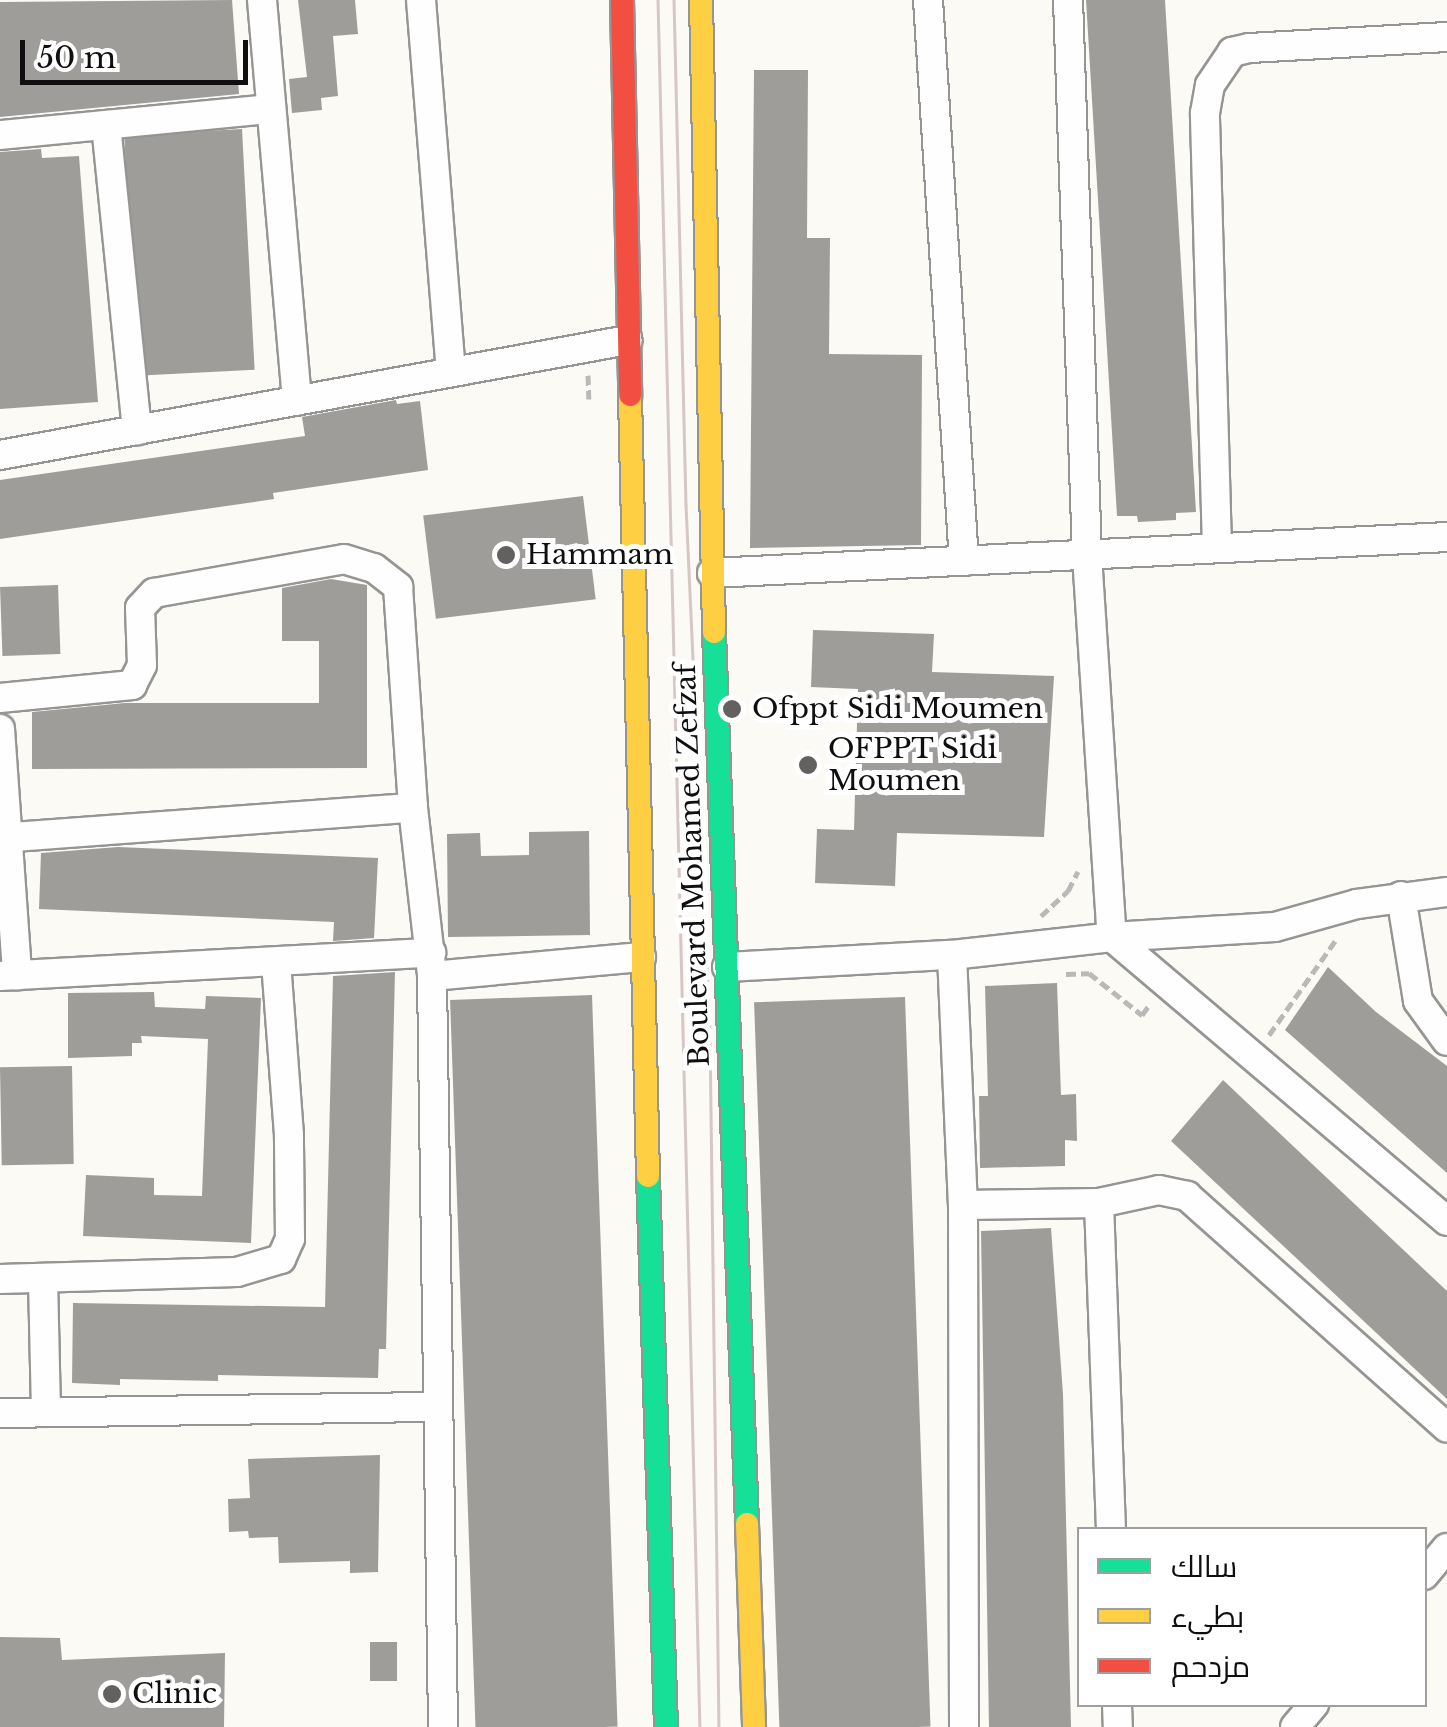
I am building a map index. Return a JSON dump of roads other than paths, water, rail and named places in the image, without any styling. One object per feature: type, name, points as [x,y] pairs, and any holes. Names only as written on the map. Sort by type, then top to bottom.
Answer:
[{"type":"main road","name":"Boulevard Mohamed Zefzaf","points":[[622,0],[642,957],[666,1727]]},
{"type":"main road","name":"Boulevard Mohamed Zefzaf","points":[[701,0],[712,572],[754,1727]]},
{"type":"street","points":[[262,0],[297,400]]},
{"type":"street","points":[[421,0],[451,370]]},
{"type":"street","points":[[928,0],[964,560]]},
{"type":"street","points":[[1068,0],[1087,554],[1112,937],[1447,1221]]},
{"type":"street","points":[[1217,548],[1205,113],[1210,85],[1232,52],[1250,48],[1447,36]]},
{"type":"street","points":[[0,135],[270,109]]},
{"type":"street","points":[[106,125],[137,430]]},
{"type":"street","points":[[0,455],[628,340]]},
{"type":"street","points":[[712,572],[1447,537]]},
{"type":"street","points":[[0,698],[132,685],[142,665],[140,608],[154,593],[344,559],[387,574],[398,586],[413,808],[432,964],[443,1727]]},
{"type":"street","points":[[0,729],[8,976],[276,964],[642,957]]},
{"type":"street","points":[[4,838],[413,808]]},
{"type":"street","points":[[727,967],[952,955],[1112,937],[1275,927],[1401,896],[1447,892]]},
{"type":"street","points":[[1401,896],[1413,985],[1425,1015],[1447,1041]]},
{"type":"street","points":[[952,955],[964,1205],[964,1727]]},
{"type":"street","points":[[0,1279],[237,1272],[271,1265],[285,1254],[290,1239],[289,1135],[276,964]]},
{"type":"street","points":[[964,1205],[1099,1203],[1159,1190],[1196,1201],[1447,1428]]},
{"type":"street","points":[[1099,1203],[1111,1527]]},
{"type":"street","points":[[43,1279],[46,1412]]},
{"type":"street","points":[[0,1413],[438,1407]]},
{"type":"street","points":[[1427,1571],[1447,1548]]},
{"type":"street","points":[[1295,1727],[1312,1707]]},
{"type":"tram line","points":[[658,0],[700,1727]]},
{"type":"tram line","points":[[674,0],[686,505],[710,1034],[719,1727]]},
{"type":"place","name":"Hammam","points":[[506,555]]},
{"type":"place","name":"Ofppt Sidi Moumen","points":[[732,709]]},
{"type":"place","name":"OFPPT Sidi Moumen","points":[[808,765]]},
{"type":"place","name":"Clinic","points":[[112,1694]]}]
